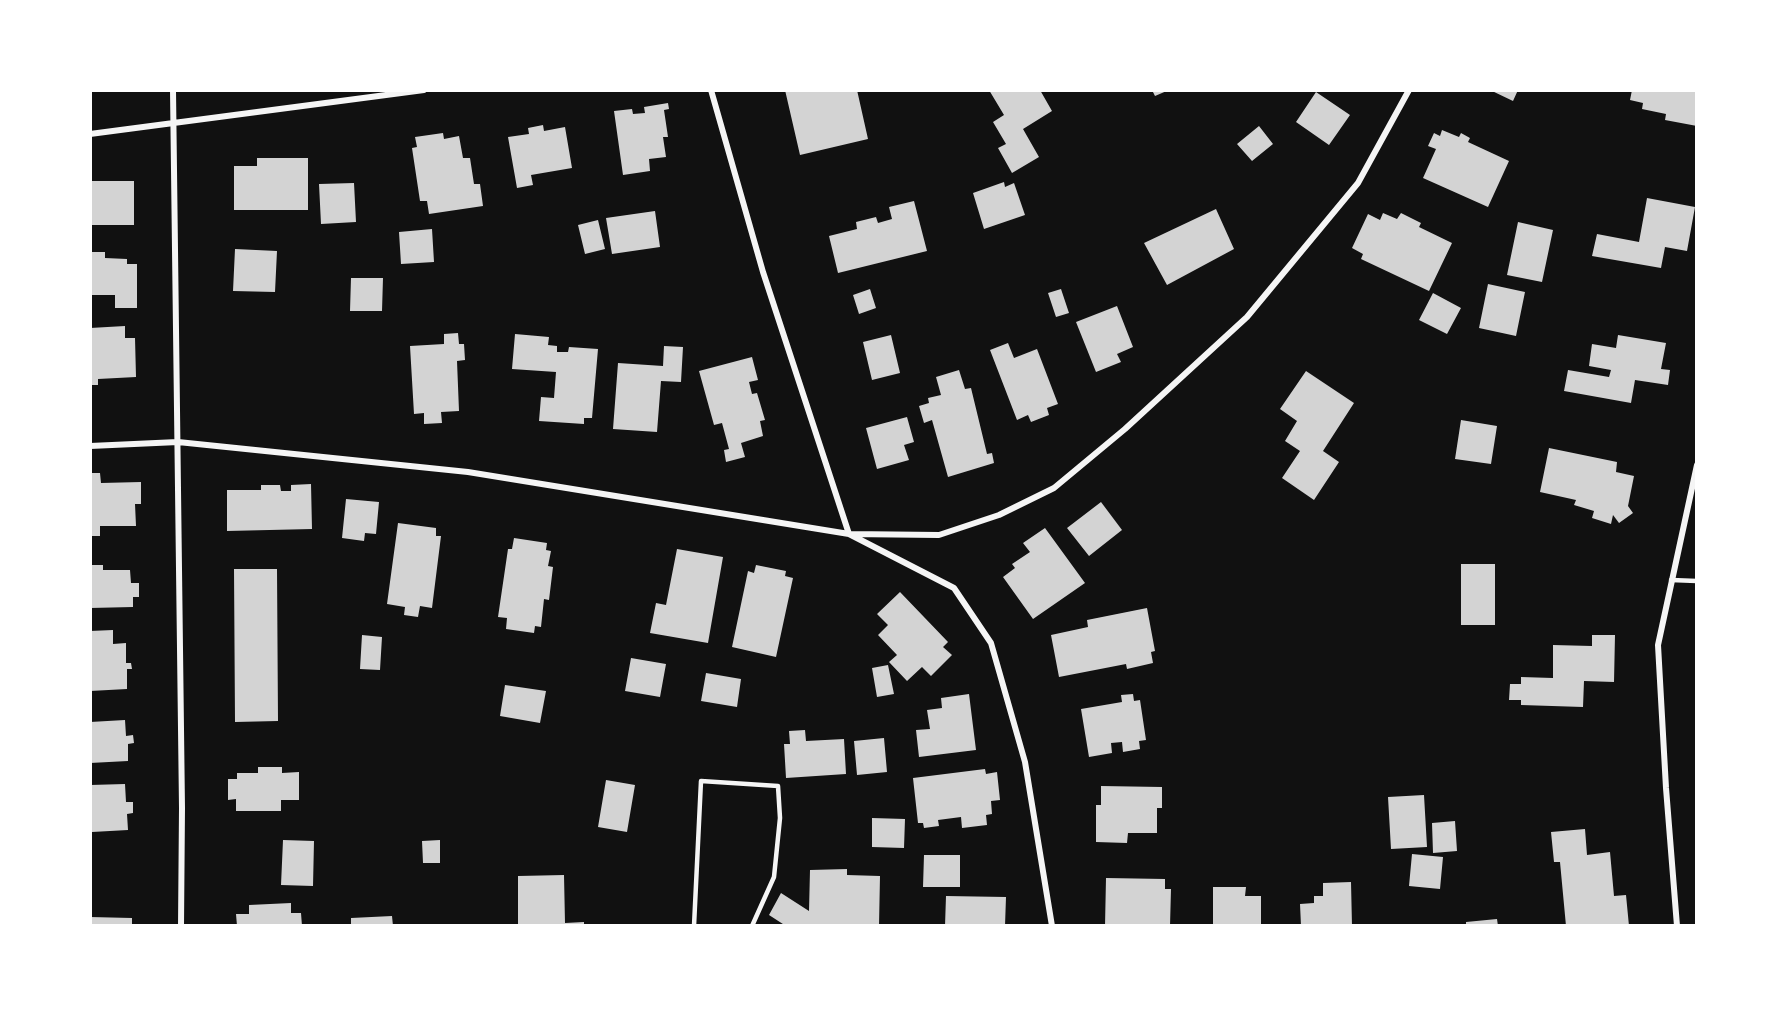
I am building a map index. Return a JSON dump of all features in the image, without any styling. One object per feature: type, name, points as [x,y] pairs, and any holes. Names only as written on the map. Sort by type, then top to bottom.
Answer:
[{"type":"street","points":[[173,90],[182,808],[181,926]]},
{"type":"street","points":[[90,134],[424,90]]},
{"type":"street","points":[[711,90],[763,272],[849,534],[954,588],[991,643],[1025,762],[1052,926]]},
{"type":"street","points":[[90,446],[178,442],[468,472],[849,534],[939,535],[999,515],[1054,488],[1125,429],[1247,317],[1358,183],[1408,90]]},
{"type":"street","points":[[1677,926],[1658,645],[1697,465]]},
{"type":"lane","points":[[1671,580],[1697,581]]},
{"type":"lane","points":[[694,926],[702,781],[778,786],[780,818],[774,877],[752,926]]},
{"type":"building","points":[[785,90],[857,90],[868,139],[800,155]]},
{"type":"building","points":[[989,90],[1040,90],[1052,111],[1023,129],[1039,157],[1012,173],[998,148],[1006,144],[993,122],[1004,115]]},
{"type":"building","points":[[1152,90],[1169,90],[1155,96]]},
{"type":"building","points":[[1490,90],[1518,90],[1513,101]]},
{"type":"building","points":[[1632,90],[1697,90],[1697,126],[1665,120],[1666,114],[1642,109],[1643,103],[1630,100]]},
{"type":"building","points":[[1316,92],[1350,115],[1329,145],[1296,122]]},
{"type":"building","points":[[668,103],[669,109],[664,110],[668,137],[663,137],[666,157],[649,159],[650,171],[623,175],[614,111],[632,109],[633,114],[645,113],[644,107]]},
{"type":"building","points":[[543,125],[544,131],[565,127],[572,168],[531,175],[533,185],[517,188],[508,137],[529,134],[528,128]]},
{"type":"building","points":[[1259,126],[1273,144],[1252,161],[1237,144]]},
{"type":"building","points":[[1442,130],[1459,137],[1461,133],[1470,138],[1468,142],[1509,161],[1488,207],[1423,178],[1436,149],[1428,146],[1434,133],[1440,136]]},
{"type":"building","points":[[443,133],[444,139],[459,136],[463,158],[470,158],[474,184],[480,184],[483,206],[429,214],[427,201],[420,201],[412,148],[417,147],[415,137]]},
{"type":"building","points":[[257,158],[308,158],[308,210],[234,210],[234,166],[257,166]]},
{"type":"building","points":[[90,181],[134,181],[134,225],[90,225]]},
{"type":"building","points":[[1004,182],[1005,187],[1014,183],[1025,215],[984,229],[973,193]]},
{"type":"building","points":[[354,183],[356,222],[321,224],[319,184]]},
{"type":"building","points":[[1647,198],[1695,207],[1687,251],[1665,247],[1661,268],[1592,256],[1597,234],[1639,242]]},
{"type":"building","points":[[914,201],[927,251],[838,273],[829,236],[857,229],[856,222],[876,217],[878,223],[892,219],[889,207]]},
{"type":"building","points":[[1216,209],[1234,249],[1167,285],[1144,243]]},
{"type":"building","points":[[655,211],[660,247],[612,254],[606,218]]},
{"type":"building","points":[[1383,213],[1397,219],[1401,213],[1421,223],[1419,227],[1452,243],[1429,291],[1361,259],[1363,254],[1352,248],[1368,214],[1380,220]]},
{"type":"building","points":[[598,220],[605,249],[585,254],[578,225]]},
{"type":"building","points":[[1518,222],[1553,230],[1542,282],[1507,275]]},
{"type":"building","points":[[432,229],[434,262],[401,264],[399,232]]},
{"type":"building","points":[[235,249],[277,251],[275,292],[233,291]]},
{"type":"building","points":[[90,252],[105,252],[105,258],[127,259],[127,264],[137,264],[137,308],[115,308],[115,295],[90,295]]},
{"type":"building","points":[[351,278],[383,278],[382,311],[350,311]]},
{"type":"building","points":[[1488,284],[1525,292],[1516,336],[1479,328]]},
{"type":"building","points":[[870,289],[876,308],[859,314],[853,295]]},
{"type":"building","points":[[1061,289],[1069,313],[1056,317],[1048,293]]},
{"type":"building","points":[[1433,293],[1461,308],[1447,334],[1419,320]]},
{"type":"building","points":[[1117,306],[1133,347],[1117,354],[1121,362],[1096,372],[1076,322]]},
{"type":"building","points":[[125,326],[125,338],[135,338],[136,377],[98,379],[98,385],[90,385],[90,328]]},
{"type":"building","points":[[458,333],[459,344],[464,344],[465,360],[457,361],[459,411],[441,412],[442,423],[424,424],[424,413],[414,414],[410,346],[444,344],[444,334]]},
{"type":"building","points":[[515,334],[549,337],[548,345],[557,346],[557,352],[568,352],[569,347],[598,349],[592,418],[584,418],[584,424],[539,421],[541,397],[554,398],[556,372],[512,369]]},
{"type":"building","points":[[891,335],[900,373],[872,380],[863,342]]},
{"type":"building","points":[[1618,335],[1666,343],[1661,369],[1670,370],[1668,385],[1635,380],[1631,403],[1564,391],[1568,370],[1609,377],[1611,370],[1589,366],[1592,344],[1616,348]]},
{"type":"building","points":[[1008,343],[1014,358],[1037,349],[1058,404],[1047,408],[1049,415],[1031,422],[1028,415],[1017,420],[990,350]]},
{"type":"building","points":[[664,346],[683,347],[681,382],[661,381],[657,432],[613,429],[618,363],[663,366]]},
{"type":"building","points":[[752,357],[758,380],[749,382],[752,394],[757,393],[765,420],[760,421],[763,436],[741,443],[745,457],[726,462],[724,450],[729,449],[722,423],[714,425],[699,371]]},
{"type":"building","points":[[959,370],[965,389],[971,388],[987,454],[992,453],[994,463],[948,477],[932,420],[924,423],[919,406],[929,403],[928,398],[941,395],[936,377]]},
{"type":"building","points":[[1306,371],[1354,403],[1323,451],[1339,462],[1314,500],[1282,478],[1300,451],[1285,441],[1297,421],[1280,409]]},
{"type":"building","points":[[907,417],[914,442],[904,445],[909,460],[877,469],[866,428]]},
{"type":"building","points":[[1461,420],[1497,426],[1491,464],[1455,459]]},
{"type":"building","points":[[1549,448],[1617,462],[1616,472],[1634,476],[1628,506],[1633,513],[1619,523],[1613,515],[1611,524],[1592,518],[1594,511],[1574,505],[1576,500],[1540,492]]},
{"type":"building","points":[[90,473],[100,473],[101,483],[141,482],[141,504],[135,504],[136,526],[100,526],[100,536],[90,536]]},
{"type":"building","points":[[311,484],[312,529],[227,531],[227,490],[261,490],[261,485],[280,485],[281,491],[291,491],[291,485]]},
{"type":"building","points":[[346,499],[379,502],[376,534],[365,533],[364,541],[342,538]]},
{"type":"building","points":[[1101,502],[1122,530],[1089,556],[1067,528]]},
{"type":"building","points":[[398,523],[436,528],[436,536],[441,536],[432,608],[420,606],[418,617],[404,615],[405,607],[387,604]]},
{"type":"building","points":[[1045,528],[1085,583],[1033,619],[1003,577],[1015,568],[1012,564],[1030,552],[1023,543]]},
{"type":"building","points":[[514,538],[547,543],[546,550],[551,551],[548,566],[553,567],[549,600],[544,599],[541,627],[535,626],[534,633],[506,629],[507,618],[498,617],[508,549],[512,549]]},
{"type":"building","points":[[677,549],[723,557],[708,643],[650,633],[656,603],[666,605]]},
{"type":"building","points":[[1461,564],[1495,564],[1495,625],[1461,625]]},
{"type":"building","points":[[90,565],[103,565],[103,570],[130,570],[131,583],[139,583],[139,597],[133,597],[133,607],[90,608]]},
{"type":"building","points":[[756,565],[786,571],[785,576],[793,578],[776,657],[732,647],[748,571],[754,573]]},
{"type":"building","points":[[234,569],[277,569],[278,721],[235,722]]},
{"type":"building","points":[[900,592],[948,642],[943,647],[952,655],[931,676],[922,667],[907,681],[889,662],[897,655],[878,635],[888,625],[877,614]]},
{"type":"building","points":[[1147,608],[1155,651],[1151,652],[1153,663],[1127,669],[1126,664],[1059,677],[1051,635],[1088,627],[1087,620]]},
{"type":"building","points":[[113,630],[113,644],[126,643],[126,663],[131,663],[132,669],[127,669],[127,689],[90,691],[90,631]]},
{"type":"building","points":[[362,635],[382,637],[380,670],[360,669]]},
{"type":"building","points":[[1592,635],[1615,635],[1614,682],[1584,681],[1583,707],[1521,705],[1521,700],[1509,700],[1510,684],[1521,684],[1521,677],[1553,678],[1553,645],[1592,646]]},
{"type":"building","points":[[631,658],[666,664],[660,697],[625,691]]},
{"type":"building","points":[[888,665],[894,694],[877,697],[872,668]]},
{"type":"building","points":[[706,673],[741,679],[737,707],[701,701]]},
{"type":"building","points":[[505,685],[546,691],[540,723],[500,716]]},
{"type":"building","points":[[969,694],[976,750],[919,757],[916,730],[930,729],[927,710],[942,708],[941,698]]},
{"type":"building","points":[[1133,694],[1134,701],[1140,700],[1146,740],[1139,741],[1140,749],[1123,752],[1122,742],[1111,743],[1112,753],[1089,757],[1081,709],[1122,702],[1121,695]]},
{"type":"building","points":[[125,720],[126,736],[133,735],[134,743],[128,744],[128,761],[90,763],[90,722]]},
{"type":"building","points":[[805,730],[806,741],[844,739],[846,774],[786,778],[784,744],[790,744],[789,731]]},
{"type":"building","points":[[884,738],[887,772],[857,775],[854,741]]},
{"type":"building","points":[[258,767],[282,767],[282,773],[299,772],[299,800],[281,800],[281,811],[236,811],[236,799],[228,800],[228,779],[237,779],[237,773],[258,773]]},
{"type":"building","points":[[985,769],[986,774],[997,772],[1000,800],[991,801],[992,814],[986,815],[987,825],[962,828],[961,817],[938,820],[939,826],[924,828],[923,823],[918,823],[913,778]]},
{"type":"building","points":[[606,780],[635,785],[627,832],[598,827]]},
{"type":"building","points":[[125,784],[126,802],[133,802],[133,813],[127,814],[128,830],[92,832],[90,785]]},
{"type":"building","points":[[1101,786],[1162,787],[1162,808],[1157,808],[1157,833],[1128,833],[1127,843],[1096,842],[1096,805],[1101,805]]},
{"type":"building","points":[[1424,795],[1427,847],[1391,849],[1388,797]]},
{"type":"building","points":[[872,818],[905,819],[904,848],[872,847]]},
{"type":"building","points":[[1455,821],[1457,851],[1433,853],[1432,823]]},
{"type":"building","points":[[1585,829],[1587,855],[1610,852],[1614,896],[1626,895],[1629,926],[1566,926],[1560,862],[1554,862],[1551,832]]},
{"type":"building","points":[[283,840],[314,841],[313,886],[281,885]]},
{"type":"building","points":[[440,840],[440,863],[423,863],[422,841]]},
{"type":"building","points":[[1412,854],[1443,857],[1440,889],[1409,886]]},
{"type":"building","points":[[924,855],[960,855],[960,887],[923,887]]},
{"type":"building","points":[[847,869],[847,875],[880,876],[879,926],[786,926],[769,915],[781,893],[809,911],[810,870]]},
{"type":"building","points":[[564,875],[565,923],[584,922],[584,926],[518,926],[518,876]]},
{"type":"building","points":[[1106,878],[1165,879],[1165,889],[1171,889],[1170,926],[1105,926]]},
{"type":"building","points":[[1351,882],[1352,926],[1301,926],[1300,904],[1314,903],[1314,896],[1323,896],[1323,883]]},
{"type":"building","points":[[1213,887],[1246,887],[1245,896],[1261,896],[1261,926],[1213,926]]},
{"type":"building","points":[[946,896],[1006,897],[1005,926],[945,926]]},
{"type":"building","points":[[291,903],[291,913],[301,913],[302,926],[237,926],[236,914],[249,914],[249,905]]},
{"type":"building","points":[[392,916],[393,926],[351,926],[351,918]]},
{"type":"building","points":[[90,917],[132,918],[132,926],[90,926]]},
{"type":"building","points":[[1497,919],[1498,926],[1466,926],[1466,922]]}]
